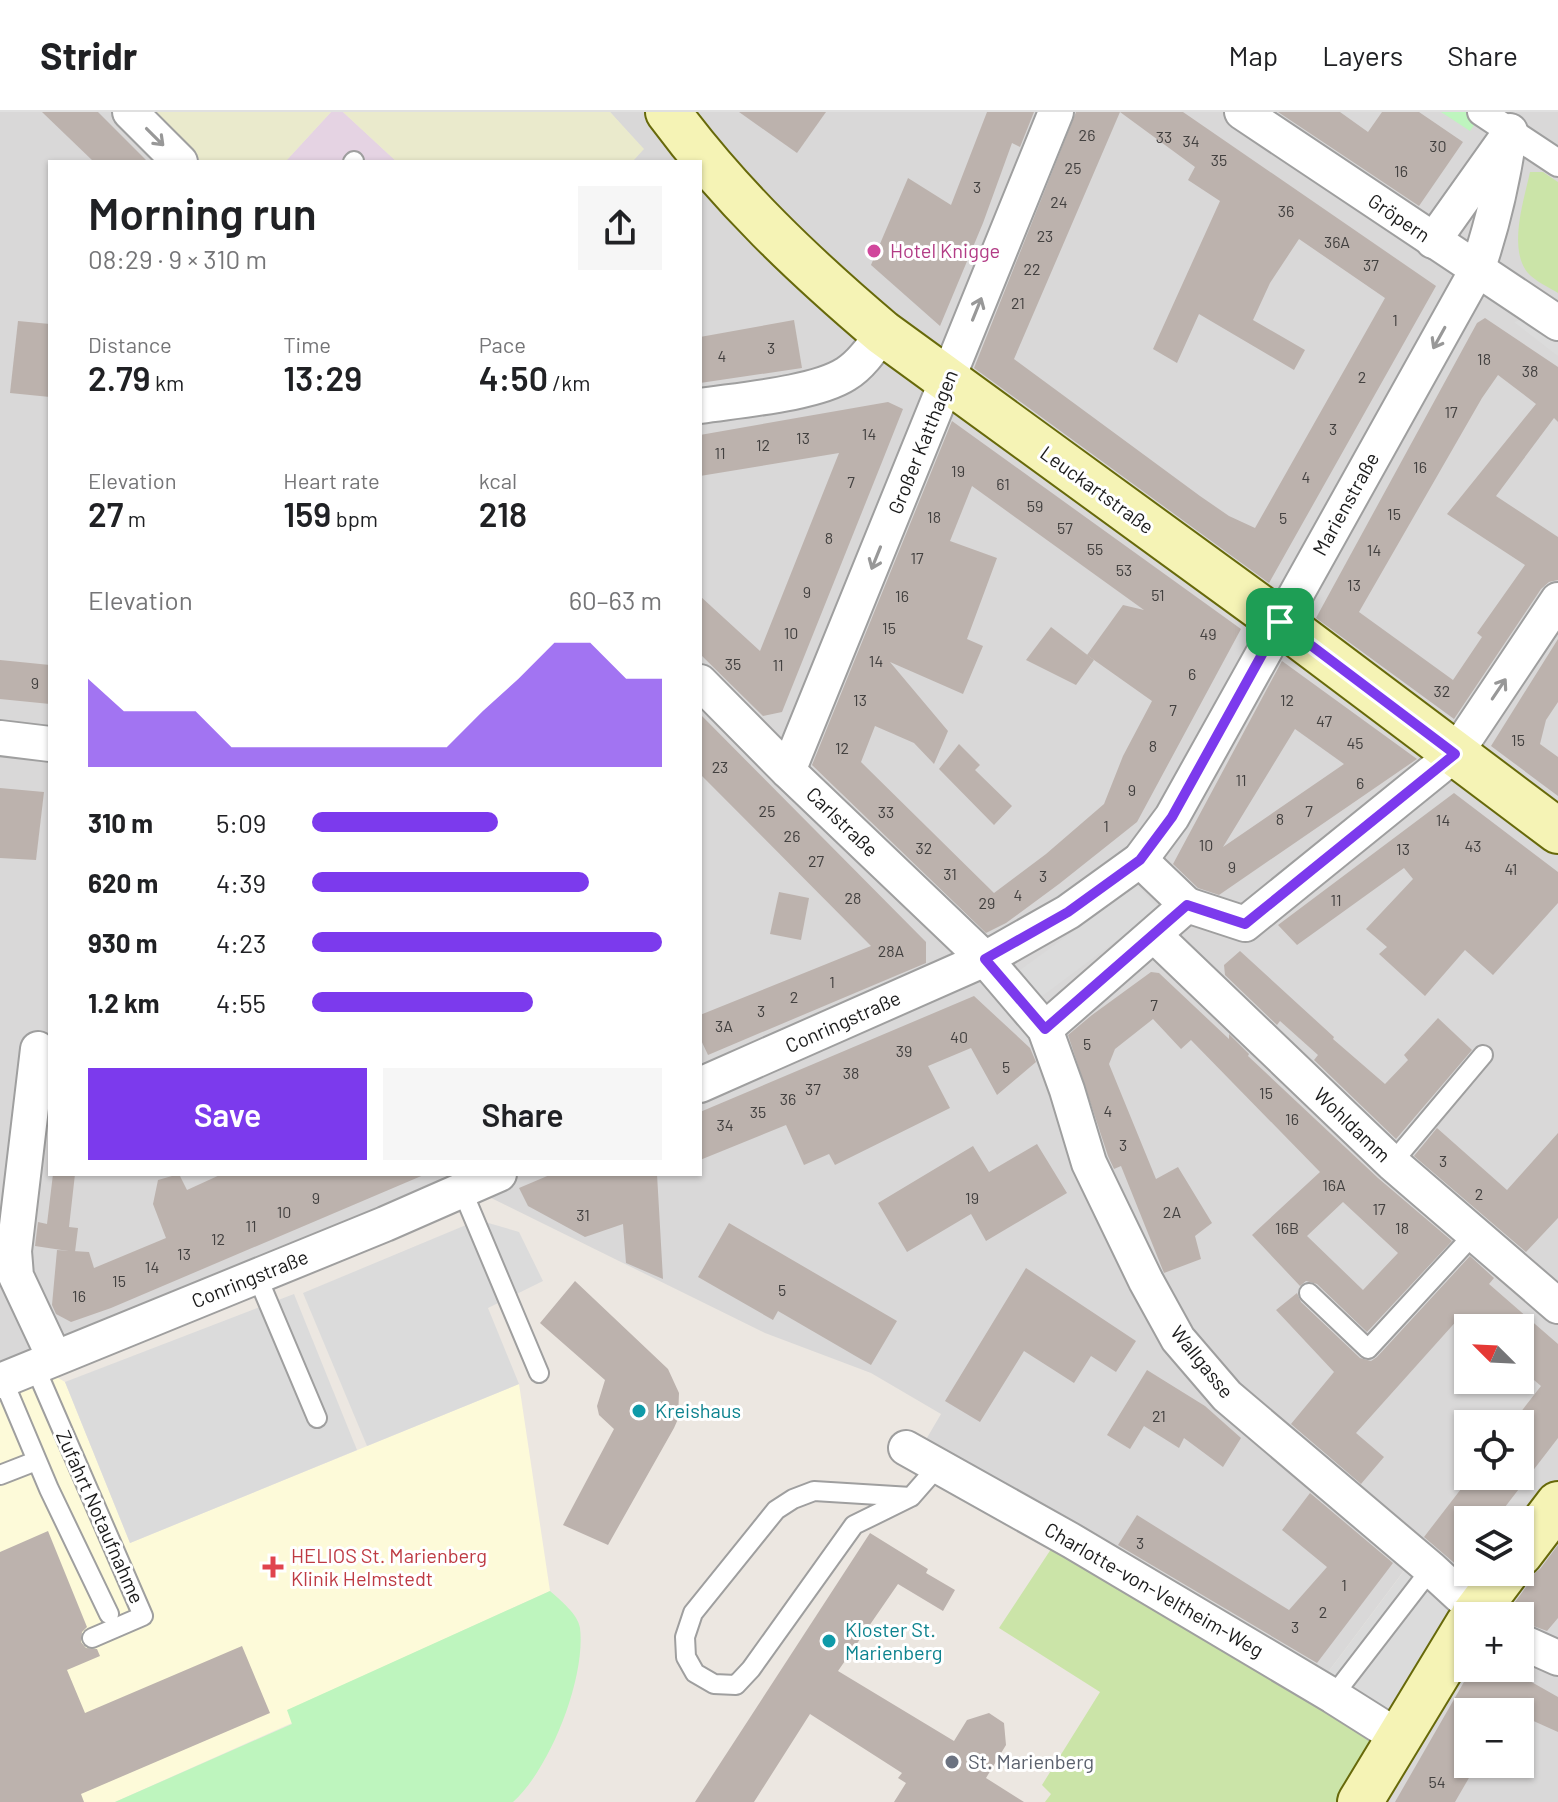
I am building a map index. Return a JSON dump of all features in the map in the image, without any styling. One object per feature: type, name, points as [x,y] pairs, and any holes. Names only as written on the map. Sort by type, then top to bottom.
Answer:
[{"type":"main road","name":"Leuckartstraße","points":[[668,112],[758,220],[825,284],[883,333],[1280,622],[1558,831]]},
{"type":"main road","points":[[1534,1536],[1558,1504]]},
{"type":"main road","points":[[1360,1802],[1454,1650]]},
{"type":"street","points":[[130,112],[178,160]]},
{"type":"street","name":"Großer Katthagen","points":[[788,771],[1056,112]]},
{"type":"street","name":"Gröpern","points":[[1242,112],[1558,323]]},
{"type":"street","points":[[1481,112],[1517,122],[1558,163]]},
{"type":"street","points":[[1433,241],[1517,122]]},
{"type":"street","name":"Marienstraße","points":[[1140,860],[1172,817],[1477,270],[1489,235],[1517,122]]},
{"type":"street","points":[[1475,182],[1470,227],[1477,270]]},
{"type":"street","points":[[702,406],[823,386],[848,373],[883,333]]},
{"type":"street","points":[[1140,860],[1187,905],[1245,924],[1455,754],[1558,600]]},
{"type":"street","name":"Carlstraße","points":[[702,684],[788,771],[985,959],[1045,1029]]},
{"type":"street","points":[[0,738],[48,744]]},
{"type":"street","name":"Conringstraße","points":[[702,1084],[985,959],[1068,912],[1140,860]]},
{"type":"street","points":[[1045,1029],[1187,905]]},
{"type":"street","name":"Wohldamm","points":[[1154,935],[1392,1163],[1558,1306]]},
{"type":"street","name":"Wallgasse","points":[[1045,1029],[1089,1163],[1178,1339],[1227,1396],[1431,1569],[1461,1602]]},
{"type":"street","points":[[38,1049],[10,1197],[16,1276],[44,1362]]},
{"type":"street","name":"Conringstraße","points":[[1,1380],[257,1276],[442,1189],[491,1176]]},
{"type":"street","name":"Charlotte-von-Veltheim-Weg","points":[[906,1448],[1333,1696],[1398,1737]]},
{"type":"street","points":[[1534,1647],[1558,1658]]},
{"type":"lane","points":[[1392,1163],[1483,1055]]},
{"type":"lane","points":[[442,1189],[539,1373]]},
{"type":"lane","points":[[1309,1293],[1368,1349],[1474,1234]]},
{"type":"lane","points":[[257,1276],[317,1418]]},
{"type":"lane","name":"Zufahrt Notaufnahme","points":[[44,1362],[143,1616],[92,1638]]},
{"type":"lane","points":[[1,1380],[109,1614]]},
{"type":"lane","points":[[0,1475],[36,1461]]},
{"type":"lane","points":[[911,1497],[814,1491],[776,1510],[693,1613],[685,1637],[686,1657],[695,1673],[714,1684],[736,1685],[751,1669],[854,1525],[911,1497],[939,1465]]},
{"type":"lane","points":[[1333,1696],[1431,1569]]},
{"type":"shaded area","points":[[0,112],[152,112],[200,160],[48,160],[48,1176],[702,1176],[702,160],[634,160],[643,149],[610,112],[1558,112],[1558,1802],[1341,1802],[1412,1560],[1314,1691],[921,1448],[941,1414],[871,1373],[765,1333],[481,1193],[0,1393]]},
{"type":"shaded area","points":[[331,112],[343,112],[395,160],[287,160]]},
{"type":"shaded area","points":[[1534,316],[1558,334],[1558,356],[1514,322]]},
{"type":"shaded area","points":[[1137,885],[1159,909],[1041,997],[1020,970]]},
{"type":"shaded area","points":[[478,1220],[519,1232],[543,1281],[488,1308],[519,1384],[367,1446],[303,1293]]},
{"type":"shaded area","points":[[294,1294],[357,1450],[130,1543],[65,1382]]},
{"type":"shaded area","name":"HELIOS St. Marienberg Klinik Helmstedt","points":[[50,1373],[65,1382],[130,1543],[519,1384],[550,1591],[288,1710],[292,1723],[115,1802],[0,1802],[0,1393]]},
{"type":"shaded area","points":[[1413,1559],[1463,1600],[1454,1602],[1454,1614],[1377,1734],[1314,1691]]},
{"type":"green space","points":[[152,112],[331,112],[287,160],[200,160]]},
{"type":"green space","points":[[343,112],[610,112],[644,149],[634,160],[395,160]]},
{"type":"green space","points":[[1441,112],[1483,112],[1470,131]]},
{"type":"green space","points":[[1530,172],[1543,172],[1558,182],[1558,293],[1531,276],[1519,254],[1521,211]]},
{"type":"green space","points":[[1057,1540],[1377,1734],[1341,1802],[1045,1802],[1051,1794],[1042,1785],[1100,1692],[999,1628]]},
{"type":"green space","points":[[550,1591],[579,1623],[577,1672],[563,1721],[552,1746],[527,1787],[513,1802],[115,1802],[292,1724],[287,1710]]},
{"type":"building","points":[[42,112],[98,112],[146,160],[92,160]]},
{"type":"building","points":[[739,112],[826,112],[797,153]]},
{"type":"building","points":[[987,112],[1034,112],[1020,147],[1012,143],[940,326],[871,265],[908,178],[951,205]]},
{"type":"building","points":[[1076,112],[1120,112],[1183,112],[1436,286],[1269,583],[974,368]],"holes":[[[1120,112],[1195,167],[1188,180],[1220,201],[1153,349],[1177,363],[1199,314],[1294,370],[1305,350],[1253,320],[1270,283],[1299,239],[1385,298],[1255,528],[1229,516],[1200,496],[1014,359]]]},
{"type":"building","points":[[1278,112],[1340,112],[1368,132],[1382,112],[1419,112],[1463,142],[1419,206]]},
{"type":"building","points":[[1485,318],[1558,367],[1558,422],[1554,418],[1496,496],[1558,537],[1558,580],[1549,582],[1541,589],[1454,719],[1316,618],[1477,323]],"holes":[[[1498,375],[1536,404],[1447,514],[1525,565],[1477,633],[1482,637],[1453,680],[1359,612]]]},
{"type":"building","points":[[794,320],[802,368],[702,383],[702,337]]},
{"type":"building","points":[[18,321],[48,324],[48,397],[10,393]]},
{"type":"building","points":[[888,402],[903,409],[782,712],[763,716],[702,656],[702,598],[760,651],[839,453],[702,476],[702,435]]},
{"type":"building","points":[[952,421],[1241,629],[1137,822],[1006,923],[986,933],[812,765]],"holes":[[[972,486],[1144,610],[1123,605],[1087,655],[1152,701],[1123,756],[1104,804],[994,893],[861,762],[875,726],[914,743],[934,764],[948,731],[890,662],[963,694],[983,646],[967,639],[997,558],[950,541]]]},
{"type":"building","points":[[1051,627],[1094,660],[1076,685],[1026,660]]},
{"type":"building","points":[[1558,639],[1558,702],[1546,720],[1540,744],[1558,757],[1558,796],[1491,746]]},
{"type":"building","points":[[0,660],[48,665],[48,704],[0,699]]},
{"type":"building","points":[[1282,661],[1417,759],[1219,895],[1198,888],[1173,864]],"holes":[[[1295,729],[1344,764],[1223,847]]]},
{"type":"building","points":[[702,716],[926,942],[926,963],[708,1055],[702,1042],[702,1014],[871,946],[702,776]]},
{"type":"building","points":[[959,744],[980,765],[975,770],[1012,806],[994,825],[939,769]]},
{"type":"building","points":[[0,788],[44,792],[36,860],[0,858]]},
{"type":"building","points":[[1454,793],[1558,872],[1558,903],[1493,975],[1465,950],[1425,996],[1379,954],[1387,947],[1366,929],[1413,879],[1404,868],[1297,945],[1278,925]]},
{"type":"building","points":[[779,892],[809,898],[801,940],[770,934]]},
{"type":"building","points":[[1240,951],[1385,1084],[1408,1060],[1404,1055],[1438,1018],[1472,1050],[1396,1139],[1314,1060],[1318,1055],[1280,1021],[1277,1025],[1225,975],[1224,965]]},
{"type":"building","points":[[1151,972],[1159,973],[1229,1039],[1229,1034],[1248,1056],[1378,1178],[1452,1241],[1367,1332],[1317,1284],[1306,1281],[1300,1286],[1252,1235],[1320,1172],[1191,1040],[1181,1049],[1153,1019],[1115,1049],[1109,1064],[1156,1179],[1178,1167],[1212,1223],[1195,1236],[1201,1259],[1164,1273],[1121,1166],[1114,1169],[1108,1156],[1068,1035]],"holes":[[[1343,1202],[1398,1253],[1363,1290],[1307,1236]]]},
{"type":"building","points":[[974,996],[1030,1048],[1036,1062],[997,1095],[971,1048],[928,1066],[950,1108],[835,1165],[829,1154],[804,1165],[786,1125],[702,1159],[702,1111]]},
{"type":"building","points":[[1437,1128],[1507,1190],[1558,1133],[1558,1218],[1526,1252],[1414,1156]]},
{"type":"building","points":[[1037,1144],[1067,1193],[986,1241],[971,1214],[907,1252],[878,1203],[973,1146],[989,1172]]},
{"type":"building","points":[[53,1176],[75,1176],[69,1227],[78,1228],[75,1252],[35,1246],[38,1222],[47,1224]]},
{"type":"building","points":[[180,1176],[187,1190],[218,1176],[421,1176],[111,1308],[71,1322],[56,1314],[52,1305],[57,1250],[89,1252],[94,1268],[166,1238],[153,1204],[158,1180]]},
{"type":"building","points":[[547,1176],[657,1176],[663,1279],[626,1263],[623,1224],[585,1237],[528,1206],[519,1188]]},
{"type":"building","points":[[729,1223],[897,1321],[871,1365],[778,1311],[773,1320],[698,1277]]},
{"type":"building","points":[[1470,1256],[1494,1278],[1489,1284],[1524,1314],[1454,1314],[1454,1324],[1356,1433],[1384,1457],[1361,1484],[1291,1424],[1334,1372],[1276,1310],[1297,1293],[1301,1302],[1360,1358],[1371,1361]]},
{"type":"building","points":[[1026,1268],[1136,1341],[1116,1372],[1091,1356],[1074,1383],[1024,1351],[980,1422],[945,1401]]},
{"type":"building","name":"Kreishaus","points":[[575,1281],[668,1369],[679,1393],[678,1419],[674,1428],[608,1545],[563,1525],[614,1429],[599,1415],[597,1406],[605,1380],[540,1323]]},
{"type":"building","points":[[1534,1323],[1558,1344],[1558,1438],[1534,1469],[1534,1410],[1522,1410],[1541,1386],[1534,1380]]},
{"type":"building","points":[[1147,1370],[1205,1406],[1241,1438],[1223,1467],[1184,1438],[1179,1448],[1144,1426],[1130,1449],[1107,1435]]},
{"type":"building","points":[[1460,1490],[1518,1490],[1506,1506],[1454,1506],[1454,1563],[1424,1537]]},
{"type":"building","points":[[1310,1493],[1393,1563],[1317,1663],[1118,1545],[1137,1515],[1289,1610],[1327,1567],[1282,1530]]},
{"type":"building","points":[[48,1531],[87,1627],[82,1632],[81,1642],[86,1648],[97,1649],[100,1656],[67,1670],[85,1713],[242,1646],[270,1713],[81,1794],[84,1802],[0,1802],[0,1552]]},
{"type":"building","name":"Kloster St. Marienberg","points":[[870,1533],[928,1569],[926,1573],[955,1590],[943,1611],[898,1584],[838,1671],[954,1741],[967,1720],[989,1713],[1004,1723],[1006,1745],[986,1778],[1024,1802],[894,1802],[906,1783],[898,1778],[902,1773],[810,1714],[754,1802],[695,1802]]},
{"type":"building","points":[[1558,1545],[1558,1618],[1547,1631],[1534,1626],[1534,1602],[1515,1602],[1526,1586],[1534,1586],[1534,1574]]},
{"type":"building","points":[[1464,1682],[1532,1682],[1558,1697],[1558,1732],[1534,1721],[1534,1698],[1455,1698]]},
{"type":"building","points":[[1454,1699],[1454,1778],[1469,1778],[1455,1802],[1395,1802]]},
{"type":"place","name":"Hotel Knigge","points":[[874,251]]},
{"type":"place","name":"Kreishaus","points":[[639,1411]]},
{"type":"place","name":"HELIOS St. Marienberg Klinik Helmstedt","points":[[273,1567]]},
{"type":"place","name":"Kloster St. Marienberg","points":[[829,1641]]},
{"type":"place","name":"St. Marienberg","points":[[952,1762]]},
{"type":"route","points":[[1280,622],[1455,754],[1245,924],[1187,905],[1045,1029],[985,959],[1068,912],[1140,860],[1172,817],[1280,622]]}]
